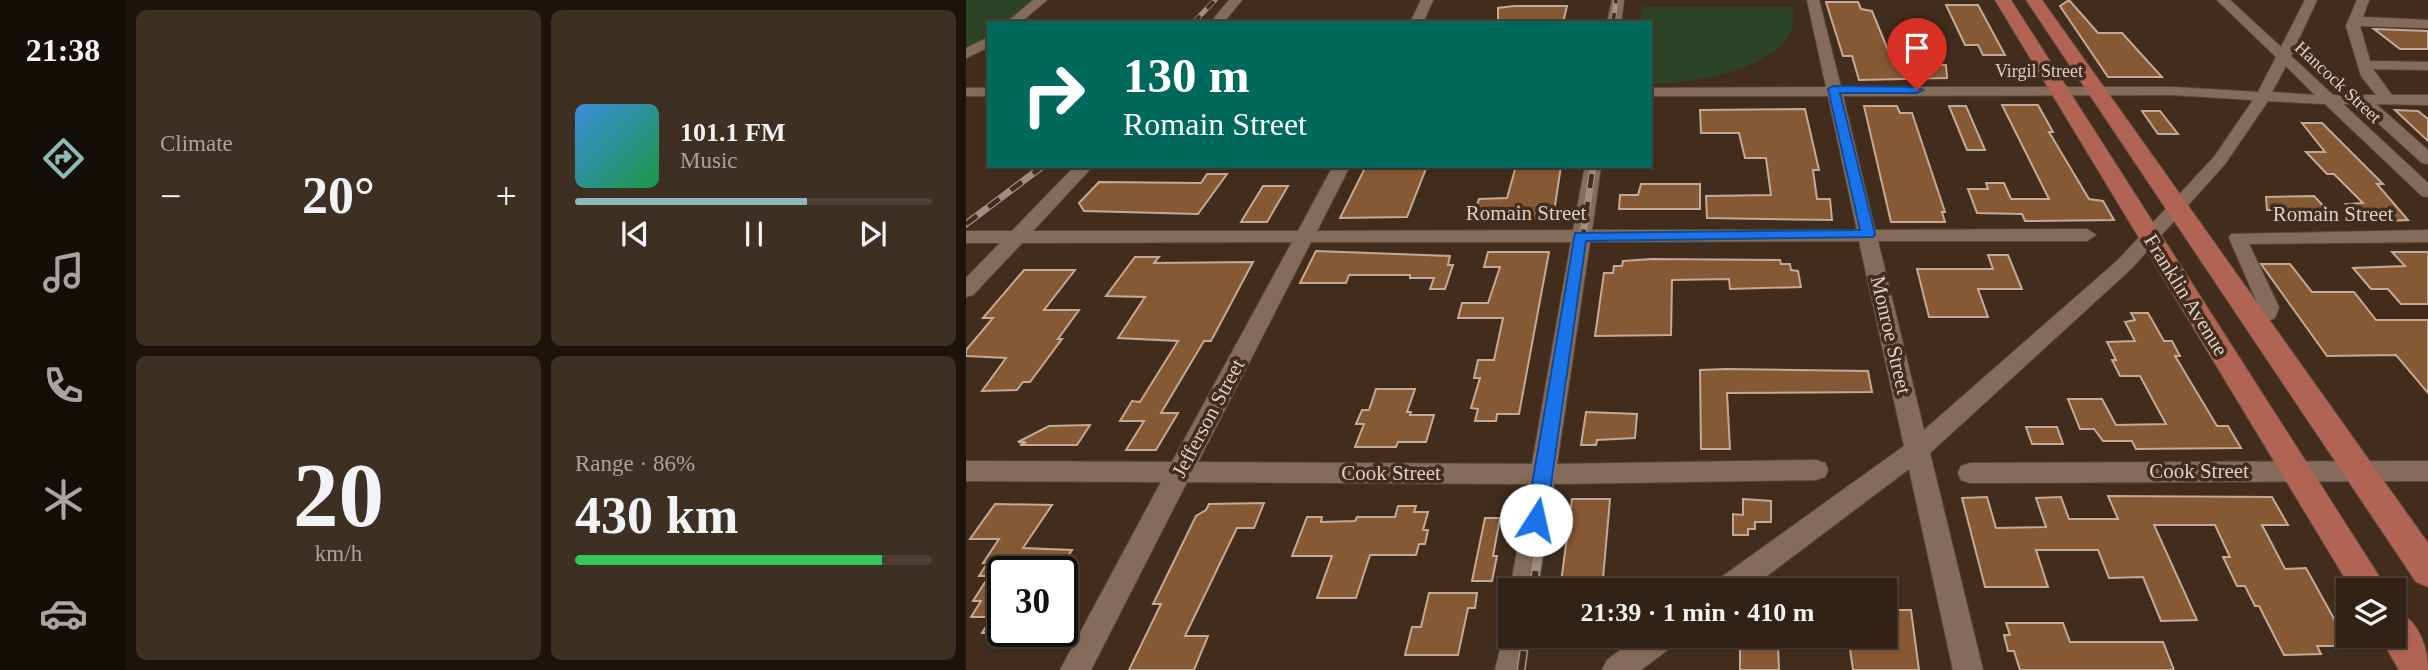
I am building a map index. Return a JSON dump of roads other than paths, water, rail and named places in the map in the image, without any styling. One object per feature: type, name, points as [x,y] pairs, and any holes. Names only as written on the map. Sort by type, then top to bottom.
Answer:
[{"type":"main road","name":"Franklin Avenue","points":[[2003,0],[2057,91],[2364,578]]},
{"type":"main road","name":"Franklin Avenue","points":[[2034,0],[2070,56],[2098,91],[2428,570]]},
{"type":"main road","points":[[2406,647],[2420,670]]},
{"type":"street","points":[[1015,21],[1041,0]]},
{"type":"street","points":[[1218,21],[1236,0]]},
{"type":"street","points":[[1417,21],[1427,0]]},
{"type":"street","points":[[1614,21],[1618,0]]},
{"type":"street","name":"Monroe Street","points":[[1813,0],[1968,670]]},
{"type":"street","name":"Hancock Street","points":[[2223,0],[2428,192]]},
{"type":"street","points":[[1742,578],[1917,450],[2125,264],[2147,234],[2231,146],[2263,95],[2311,0]]},
{"type":"street","points":[[2362,0],[2353,26],[2372,83],[2388,100]]},
{"type":"street","points":[[2355,20],[2428,24]]},
{"type":"street","points":[[966,54],[987,42]]},
{"type":"street","points":[[2365,65],[2428,66]]},
{"type":"street","name":"Virgil Street","points":[[1652,92],[1833,89],[2098,91],[2428,100]]},
{"type":"street","points":[[966,92],[987,92]]},
{"type":"street","name":"Hancock Street","points":[[2362,100],[2428,159]]},
{"type":"street","points":[[966,290],[1083,168]]},
{"type":"street","name":"Jefferson Street","points":[[1075,670],[1341,168]]},
{"type":"street","points":[[1526,578],[1592,168]]},
{"type":"street","name":"Romain Street","points":[[966,237],[2087,235]]},
{"type":"street","name":"Romain Street","points":[[2255,320],[2268,313],[2269,307],[2243,255],[2238,237],[2428,236]]},
{"type":"street","name":"Cook Street","points":[[1970,473],[2358,469],[2428,471]]},
{"type":"street","name":"Cook Street","points":[[966,471],[1544,474],[1816,470]]},
{"type":"street","points":[[1510,670],[1514,648]]},
{"type":"street","points":[[1617,670],[1647,648]]},
{"type":"railway","points":[[1195,21],[1215,0]]},
{"type":"railway","points":[[1613,21],[1616,0]]},
{"type":"railway","points":[[966,224],[1040,168]]},
{"type":"railway","points":[[1562,382],[1593,168]]},
{"type":"railway","points":[[1535,578],[1563,380]]},
{"type":"railway","points":[[1521,670],[1524,648]]}]
